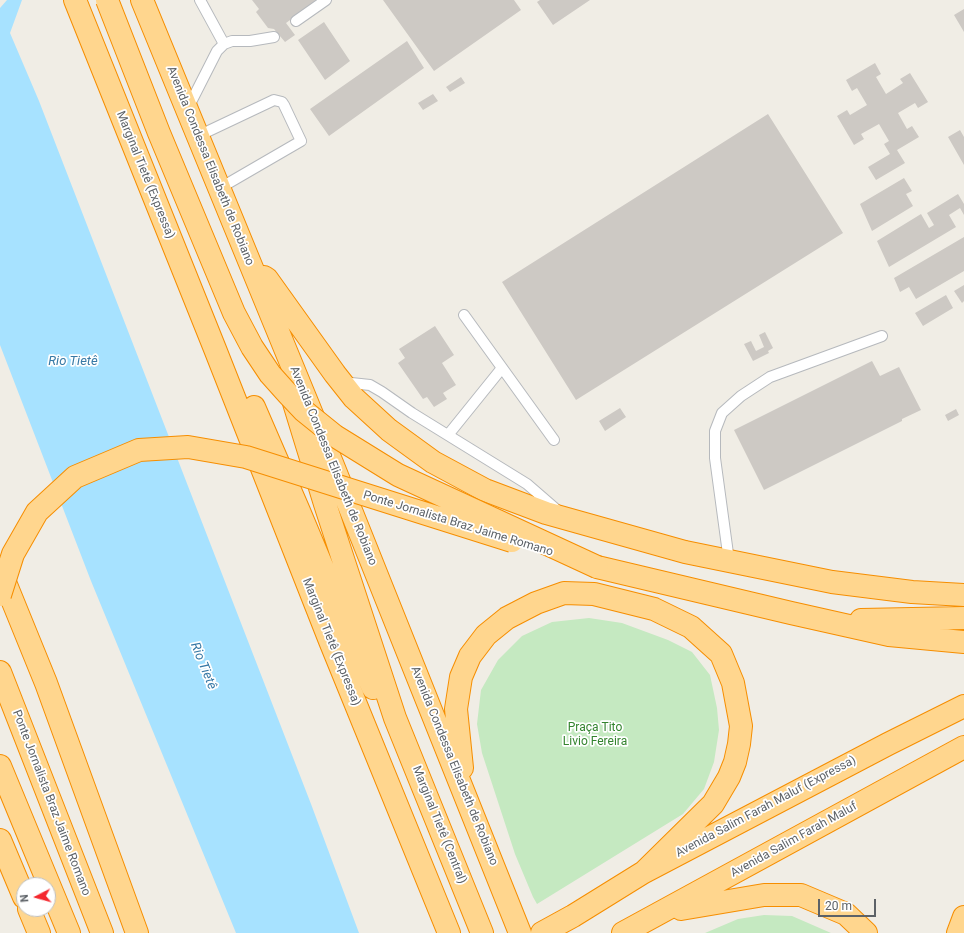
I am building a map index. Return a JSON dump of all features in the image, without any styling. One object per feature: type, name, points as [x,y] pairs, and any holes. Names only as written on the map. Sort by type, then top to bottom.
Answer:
[{"type":"highway","name":"Marginal Tietê (Expressa)","points":[[75,0],[333,648],[449,933]]},
{"type":"highway","points":[[108,0],[159,133],[234,313],[270,374],[304,411],[335,436],[398,475],[597,568]]},
{"type":"highway","name":"Avenida Condessa Elisabeth de Robiano","points":[[142,0],[291,362],[520,933]]},
{"type":"highway","points":[[253,270],[267,279],[354,398],[389,430],[433,462],[485,490],[568,520],[685,552],[832,582],[912,592],[964,595]]},
{"type":"highway","name":"Marginal Tietê (Expressa)","points":[[215,349],[241,377],[299,511],[371,686],[396,718]]},
{"type":"highway","points":[[291,362],[288,383],[325,504],[396,718]]},
{"type":"highway","name":"Ponte Jornalista Braz Jaime Romano","points":[[0,595],[13,554],[37,512],[75,477],[139,450],[188,447],[246,457],[597,568],[820,620]]},
{"type":"highway","points":[[0,570],[46,683],[137,933]]},
{"type":"highway","points":[[464,791],[456,709],[461,677],[470,656],[486,635],[507,618],[536,603],[564,593],[594,594],[654,609],[691,627],[721,654],[733,683],[741,726],[739,744],[729,777],[713,804],[644,872]]},
{"type":"highway","points":[[820,620],[964,618]]},
{"type":"highway","points":[[820,620],[889,634],[964,642]]},
{"type":"highway","name":"Ponte Jornalista Braz Jaime Romano","points":[[0,672],[102,933]]},
{"type":"highway","name":"Avenida Salim Farah Maluf (Expressa)","points":[[542,933],[573,916],[644,872],[888,744],[964,706]]},
{"type":"highway","name":"Marginal Tietê (Central)","points":[[396,718],[482,933]]},
{"type":"highway","name":"Avenida Salim Farah Maluf","points":[[623,933],[964,747]]},
{"type":"highway","points":[[0,766],[69,933]]},
{"type":"highway","points":[[0,840],[16,878]]},
{"type":"highway","points":[[664,912],[764,895],[801,895],[846,914],[866,933]]},
{"type":"highway","points":[[32,917],[39,933]]},
{"type":"highway","points":[[958,933],[964,917]]},
{"type":"lane","points":[[200,0],[224,44]]},
{"type":"lane","points":[[296,21],[326,0]]},
{"type":"lane","points":[[187,110],[217,51],[224,44],[232,41],[250,41],[274,37]]},
{"type":"lane","points":[[198,136],[274,100],[282,102],[301,141],[220,188]]},
{"type":"lane","points":[[464,315],[554,440]]},
{"type":"lane","points":[[729,561],[714,458],[715,431],[722,413],[741,396],[770,377],[882,336]]},
{"type":"lane","points":[[448,435],[502,368]]},
{"type":"lane","points":[[341,382],[370,385],[527,484],[568,520]]},
{"type":"green space","name":"Praça Tito Livio Fereira","points":[[589,618],[622,623],[668,640],[692,652],[710,675],[717,708],[719,730],[714,762],[704,789],[683,814],[537,904],[515,854],[482,753],[477,724],[481,690],[498,660],[522,636],[552,622]]},
{"type":"green space","points":[[764,915],[792,916],[831,933],[705,933],[738,919]]},
{"type":"water","name":"Rio Tietê","points":[[7,0],[22,0],[10,33],[39,101],[311,804],[359,933],[236,933],[91,581],[0,345],[0,8]]},
{"type":"building","points":[[252,0],[317,0],[286,23],[295,35],[285,42],[274,29],[268,28],[256,12],[259,9]]},
{"type":"building","points":[[383,0],[514,0],[521,10],[434,71]]},
{"type":"building","points":[[540,0],[590,0],[553,25],[537,2]]},
{"type":"building","points":[[964,9],[964,32],[954,15]]},
{"type":"building","points":[[324,22],[350,61],[325,80],[298,40]]},
{"type":"building","points":[[407,41],[424,68],[329,136],[310,109]]},
{"type":"building","points":[[875,63],[881,74],[876,77],[886,94],[903,83],[900,79],[910,73],[928,102],[918,108],[915,103],[898,113],[907,129],[912,126],[919,137],[897,150],[905,163],[876,180],[868,167],[890,154],[884,144],[889,141],[879,124],[861,134],[864,139],[854,145],[837,116],[847,110],[850,115],[867,105],[857,88],[852,91],[846,80]]},
{"type":"building","points":[[461,77],[465,83],[450,92],[446,87]]},
{"type":"building","points":[[433,94],[438,101],[423,110],[418,103]]},
{"type":"building","points":[[768,114],[843,233],[576,400],[502,282]]},
{"type":"building","points":[[960,130],[964,137],[964,165],[948,137]]},
{"type":"building","points":[[904,178],[912,191],[906,194],[913,206],[872,231],[860,204]]},
{"type":"building","points":[[958,194],[964,204],[964,215],[960,208],[949,215],[956,227],[889,267],[877,241],[921,214],[929,228],[934,225],[927,213]]},
{"type":"building","points":[[964,237],[964,271],[916,299],[909,287],[900,292],[894,278]]},
{"type":"building","points":[[964,285],[964,301],[962,303],[954,291]]},
{"type":"building","points":[[946,295],[953,308],[923,326],[915,313]]},
{"type":"building","points":[[435,326],[454,355],[442,363],[456,385],[443,393],[447,399],[434,407],[427,397],[423,399],[398,363],[405,358],[399,349]]},
{"type":"building","points":[[765,332],[773,348],[768,351],[769,353],[753,361],[744,344],[751,341],[756,351],[764,347],[759,335]]},
{"type":"building","points":[[872,361],[880,376],[899,367],[921,410],[764,490],[734,430]]},
{"type":"building","points":[[620,408],[626,417],[605,431],[599,421]]},
{"type":"building","points":[[956,409],[959,415],[948,421],[945,415]]}]
